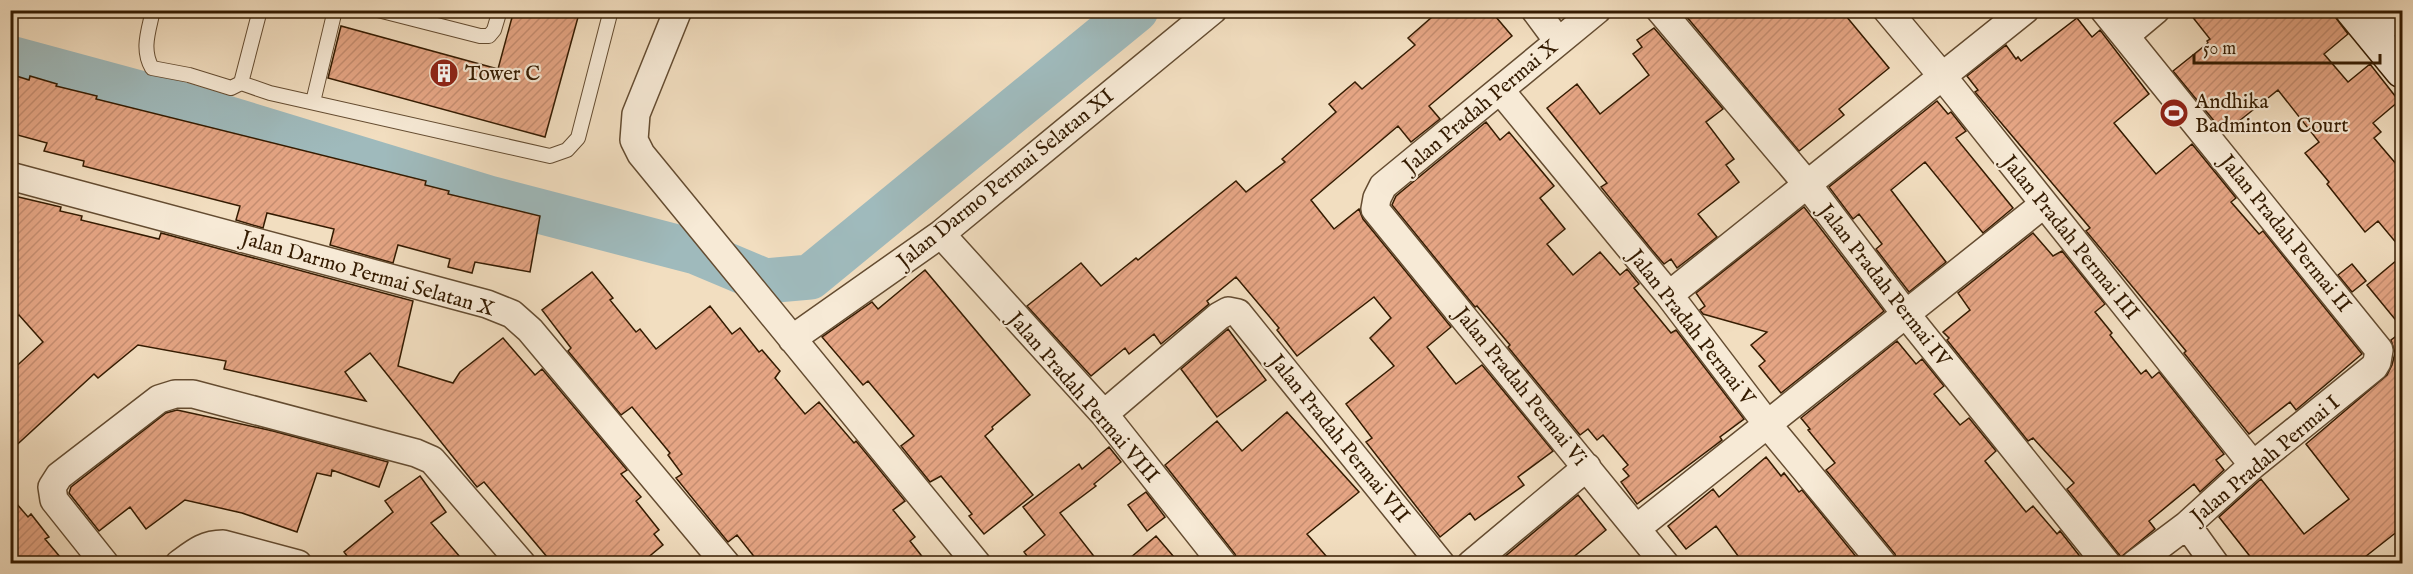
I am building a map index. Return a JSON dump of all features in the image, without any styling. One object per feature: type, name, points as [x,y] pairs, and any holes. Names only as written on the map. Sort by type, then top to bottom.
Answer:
[{"type":"main road","points":[[2352,10],[2403,71]]},
{"type":"main road","points":[[2394,10],[2403,21]]},
{"type":"street","points":[[678,10],[636,114],[634,140],[641,154],[977,564]]},
{"type":"street","name":"Jalan Darmo Permai Selatan XI","points":[[792,339],[941,234],[1213,10]]},
{"type":"street","points":[[1535,10],[1558,41]]},
{"type":"street","name":"Jalan Pradah Permai X","points":[[1375,209],[1383,186],[1597,10]]},
{"type":"street","name":"Jalan Pradah Permai IV","points":[[1660,10],[1807,184],[1905,313],[2107,564]]},
{"type":"street","name":"Jalan Pradah Permai III","points":[[1887,10],[2253,465]]},
{"type":"street","points":[[1669,295],[2025,10]]},
{"type":"street","name":"Jalan Pradah Permai II","points":[[2104,10],[2376,345]]},
{"type":"street","points":[[2125,36],[2156,10]]},
{"type":"street","name":"Jalan Pradah Permai V","points":[[1500,90],[1669,295],[1768,425],[1883,564]]},
{"type":"street","name":"Jalan Darmo Permai Selatan X","points":[[10,176],[476,301],[512,314],[530,330],[726,564]]},
{"type":"street","points":[[1637,528],[2044,204]]},
{"type":"street","name":"Jalan Pradah Permai Vi","points":[[1375,209],[1665,564]]},
{"type":"street","name":"Jalan Pradah Permai VIII","points":[[941,234],[1104,414],[1223,564]]},
{"type":"street","name":"Jalan Pradah Permai VII","points":[[1104,414],[1219,316],[1228,311],[1238,313],[1441,564]]},
{"type":"street","name":"Jalan Pradah Permai I","points":[[2135,564],[2187,525],[2253,465],[2374,367],[2379,356],[2376,345]]},
{"type":"street","points":[[105,564],[54,500],[52,487],[59,476],[159,399],[176,393],[193,394],[416,453],[432,460],[522,564]]},
{"type":"street","points":[[1471,564],[1587,467]]},
{"type":"street","points":[[2187,525],[2215,564]]},
{"type":"street","points":[[179,564],[205,546],[223,544],[298,564]]},
{"type":"lane","points":[[153,10],[145,47],[147,59],[152,68],[189,75],[231,88],[241,83],[270,93],[550,156],[567,150],[578,138],[611,10]]},
{"type":"lane","points":[[241,83],[260,10]]},
{"type":"lane","points":[[313,102],[335,10]]},
{"type":"lane","points":[[378,10],[480,36],[489,36],[494,30],[500,10]]},
{"type":"building","name":"Tower C","points":[[514,10],[580,10],[545,137],[328,78],[341,26],[498,69]]},
{"type":"building","points":[[1440,10],[1490,10],[1512,36],[1429,106],[1440,119],[1411,142],[1398,126],[1311,200],[1334,229],[1359,209],[1363,219],[1451,327],[1427,347],[1456,384],[1482,365],[1553,451],[1518,477],[1524,485],[1475,520],[1470,513],[1440,537],[1366,442],[1372,438],[1346,404],[1394,366],[1370,338],[1391,318],[1374,297],[1297,356],[1277,330],[1279,328],[1236,277],[1207,301],[1209,304],[1161,344],[1154,334],[1129,354],[1125,348],[1091,376],[1027,306],[1081,263],[1101,286],[1136,258],[1138,260],[1236,181],[1246,192],[1285,162],[1282,159],[1336,112],[1329,104],[1355,82],[1362,89],[1415,45],[1408,38]]},
{"type":"building","points":[[1681,10],[1841,10],[1889,68],[1839,109],[1844,115],[1799,151]]},
{"type":"building","points":[[2187,10],[2330,10],[2348,34],[2324,54],[2348,82],[2370,64],[2399,101],[2373,123],[2381,132],[2374,138],[2403,172],[2403,251],[2378,221],[2365,232],[2327,184],[2329,182],[2305,153],[2319,142],[2278,90],[2224,133],[2173,71],[2210,39]]},
{"type":"building","points":[[2077,18],[2092,37],[2100,30],[2149,94],[2114,123],[2156,174],[2192,144],[2236,198],[2231,202],[2259,234],[2263,231],[2362,354],[2296,410],[2290,402],[2249,434],[2184,353],[2186,351],[2086,231],[2090,228],[1975,92],[1978,90],[1967,76],[2006,45],[2016,59],[2018,57],[2021,61]]},
{"type":"building","points":[[1654,28],[1723,109],[1706,122],[1734,159],[1726,165],[1739,182],[1698,214],[1717,237],[1677,268],[1671,259],[1664,264],[1652,250],[1601,187],[1607,183],[1547,108],[1577,84],[1600,114],[1649,75],[1633,54],[1642,47],[1637,40]]},
{"type":"building","points":[[10,74],[29,80],[30,76],[57,84],[56,86],[97,96],[96,99],[426,181],[425,185],[449,191],[448,194],[540,216],[530,272],[475,262],[472,273],[448,267],[450,259],[398,245],[393,263],[330,245],[334,229],[267,213],[263,228],[236,220],[240,206],[83,166],[84,161],[44,151],[47,143],[10,133]]},
{"type":"building","points":[[1937,101],[1948,114],[1951,112],[1966,131],[1956,138],[2013,208],[1983,233],[1925,162],[1891,190],[1946,262],[1909,292],[1876,249],[1882,244],[1859,214],[1853,219],[1829,187]]},
{"type":"building","points":[[1486,122],[1500,140],[1509,132],[1554,186],[1540,198],[1565,229],[1547,244],[1573,275],[1600,252],[1620,275],[1627,269],[1639,284],[1634,288],[1671,333],[1676,330],[1744,419],[1720,437],[1722,440],[1637,504],[1621,482],[1629,476],[1623,469],[1628,465],[1603,435],[1597,440],[1588,429],[1580,435],[1508,347],[1510,345],[1477,306],[1475,307],[1392,205],[1396,196]]},
{"type":"building","points":[[10,195],[61,207],[60,211],[82,216],[81,220],[159,239],[161,233],[413,301],[398,366],[453,383],[460,372],[503,338],[535,375],[542,369],[627,470],[621,474],[641,497],[636,501],[659,530],[654,534],[663,545],[640,564],[553,564],[484,482],[477,487],[370,353],[345,372],[366,401],[224,369],[226,361],[138,345],[98,378],[94,374],[10,451],[10,372],[43,342],[19,315],[10,322]]},
{"type":"building","points":[[1804,207],[1884,311],[1781,393],[1759,366],[1765,361],[1751,345],[1767,332],[1703,314],[1700,310],[1705,306],[1696,293]]},
{"type":"building","points":[[2033,233],[2053,256],[2062,251],[2105,304],[2095,312],[2141,374],[2146,370],[2152,378],[2159,372],[2224,454],[2216,460],[2224,470],[2200,492],[2194,484],[2149,521],[2155,529],[2121,557],[2067,489],[2074,483],[2033,438],[2028,441],[1943,332],[1970,310],[1958,293]]},
{"type":"building","points":[[2403,255],[2403,329],[2367,285]]},
{"type":"building","points":[[2352,264],[2366,281],[2352,292],[2338,275]]},
{"type":"building","points":[[925,270],[1030,395],[992,427],[993,429],[985,436],[1033,495],[984,534],[969,516],[972,514],[941,476],[930,482],[901,446],[914,436],[868,381],[863,385],[822,337],[872,302],[878,309]]},
{"type":"building","points":[[592,272],[613,298],[610,300],[636,332],[640,329],[656,349],[710,306],[732,334],[740,328],[759,352],[762,350],[780,371],[775,378],[805,414],[819,402],[854,443],[856,441],[905,501],[893,510],[915,537],[910,541],[928,564],[760,564],[737,535],[728,542],[676,478],[682,474],[668,455],[670,453],[632,407],[621,415],[568,351],[571,348],[542,310]]},
{"type":"building","points":[[1228,329],[1266,380],[1217,417],[1181,369]]},
{"type":"building","points":[[2403,331],[2403,527],[2356,564],[2256,564],[2219,517],[2261,479],[2304,534],[2349,499],[2306,444],[2387,375],[2395,353],[2391,340]]},
{"type":"building","points":[[1897,341],[1916,364],[1922,359],[1944,386],[1934,394],[1960,425],[1969,418],[1996,451],[1985,461],[2026,512],[2033,506],[2057,534],[2060,531],[2086,564],[1898,564],[1895,554],[1826,470],[1835,463],[1801,418]]},
{"type":"building","points":[[177,410],[273,431],[388,462],[379,487],[332,470],[331,476],[317,473],[297,532],[242,513],[185,500],[146,529],[130,507],[99,531],[69,493],[71,487],[166,413]]},
{"type":"building","points":[[1287,412],[1359,492],[1307,534],[1333,564],[1238,564],[1235,554],[1165,465],[1217,421],[1242,451]]},
{"type":"building","points":[[1109,447],[1121,462],[1094,484],[1096,486],[1060,513],[1100,564],[1033,564],[1024,552],[1045,535],[1023,507],[1079,464],[1082,469]]},
{"type":"building","points":[[1766,457],[1781,476],[1784,473],[1799,492],[1802,490],[1862,564],[1744,564],[1716,526],[1686,549],[1668,526],[1713,489],[1719,497]]},
{"type":"building","points":[[420,476],[446,512],[431,523],[466,564],[353,564],[344,552],[393,512],[385,501]]},
{"type":"building","points":[[1146,492],[1165,517],[1147,531],[1128,505]]},
{"type":"building","points":[[1578,495],[1606,530],[1565,564],[1496,564]]},
{"type":"building","points":[[10,496],[28,517],[31,514],[49,537],[45,539],[66,564],[10,564]]},
{"type":"building","points":[[1156,536],[1180,564],[1123,564]]},
{"type":"waterway","points":[[10,58],[180,104],[489,198],[696,252],[765,281],[810,277],[1136,10]]},
{"type":"place","name":"Tower C","points":[[444,73]]},
{"type":"place","name":"Andhika Badminton Court","points":[[2174,113]]}]
